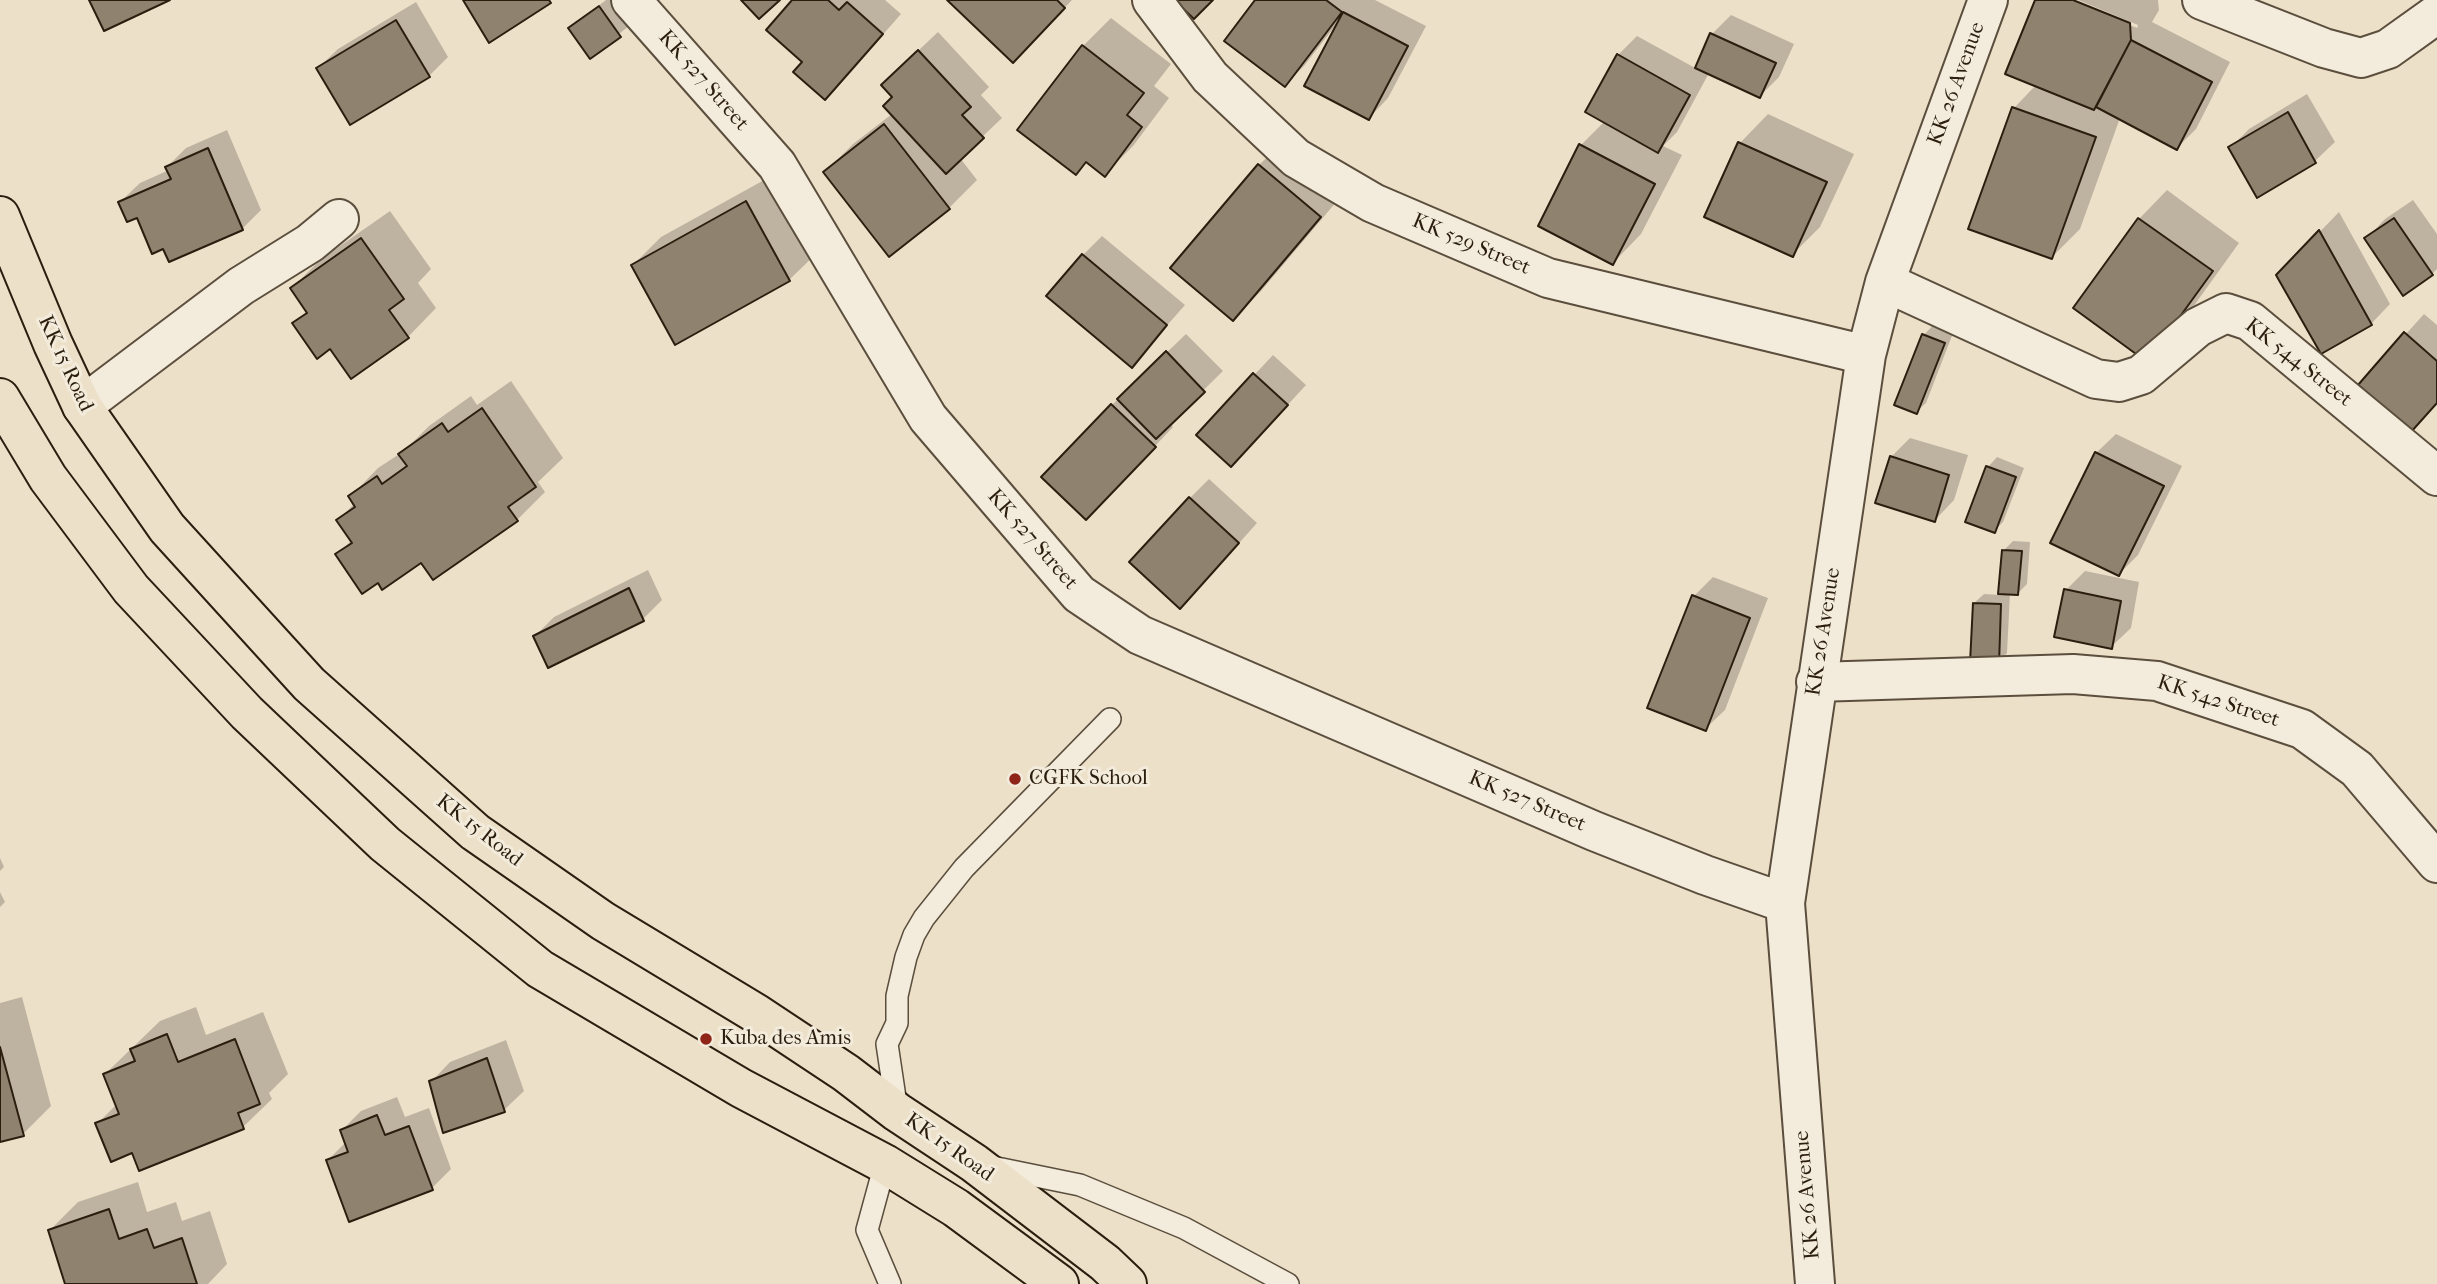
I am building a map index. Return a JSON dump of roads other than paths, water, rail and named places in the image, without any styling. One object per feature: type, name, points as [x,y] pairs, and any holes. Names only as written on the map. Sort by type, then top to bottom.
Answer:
[{"type":"highway","name":"KK 15 Road","points":[[2,227],[82,406],[167,528],[309,684],[475,832],[603,921],[757,1014],[846,1073],[897,1112],[974,1163],[1105,1263],[1127,1284]]},
{"type":"highway","points":[[0,398],[48,478],[131,589],[247,713],[385,844],[540,969],[741,1087],[885,1164],[956,1208],[1059,1284]]},
{"type":"street","name":"KK 527 Street","points":[[631,0],[777,165],[928,418],[1079,594],[1140,635],[1594,831],[1784,904]]},
{"type":"street","name":"KK 529 Street","points":[[1152,0],[1210,77],[1296,158],[1373,203],[1548,278],[1866,355]]},
{"type":"street","name":"KK 26 Avenue","points":[[1815,1284],[1784,904],[1866,355],[1885,282],[1988,0]]},
{"type":"street","points":[[2202,0],[2324,48],[2361,58],[2388,49],[2437,14]]},
{"type":"street","points":[[82,406],[241,286],[310,243],[339,219]]},
{"type":"street","name":"KK 544 Street","points":[[1885,282],[2095,379],[2119,382],[2141,375],[2198,327],[2226,313],[2250,321],[2437,476]]},
{"type":"street","name":"KK 542 Street","points":[[1816,682],[2073,674],[2157,681],[2302,729],[2357,769],[2437,863]]},
{"type":"lane","points":[[897,1112],[887,1044],[897,1023],[897,996],[914,935],[924,918],[964,868],[1110,719]]},
{"type":"lane","points":[[974,1163],[1080,1185],[1184,1228],[1288,1284]]},
{"type":"lane","points":[[885,1164],[867,1230],[890,1284]]},
{"type":"place","name":"CGFK School","points":[[1015,779]]},
{"type":"place","name":"Kuba des Amis","points":[[706,1039]]}]
